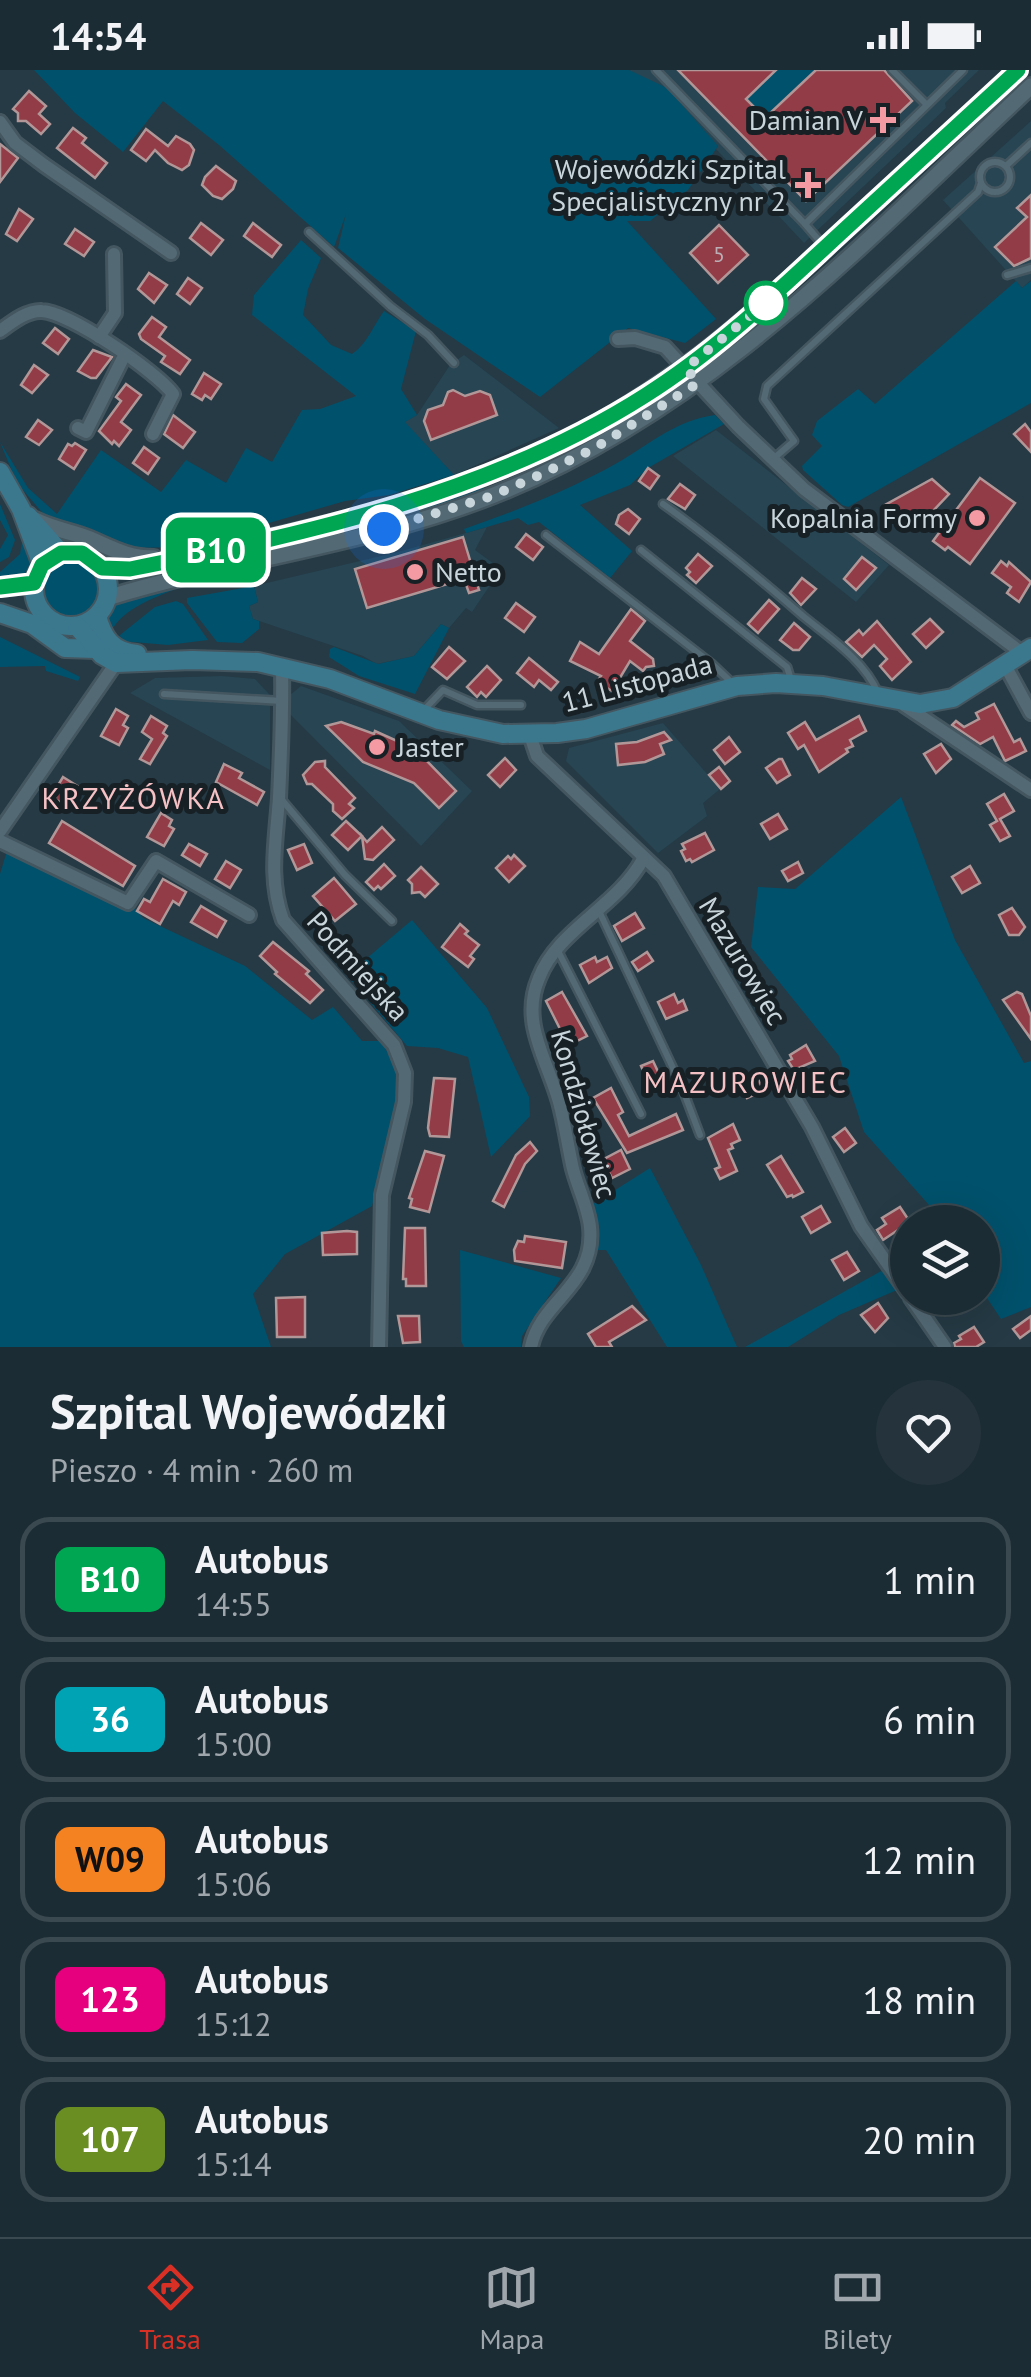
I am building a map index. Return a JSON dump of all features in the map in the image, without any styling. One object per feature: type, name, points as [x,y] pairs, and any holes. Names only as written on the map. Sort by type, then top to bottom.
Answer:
[{"type":"main road","points":[[0,472],[25,513],[61,553]]},
{"type":"main road","points":[[25,513],[42,565]]},
{"type":"main road","points":[[61,553],[82,553],[102,568],[107,598],[98,616],[77,626],[54,622],[38,606],[34,583],[42,565],[61,553]]},
{"type":"main road","points":[[0,587],[34,583]]},
{"type":"main road","points":[[0,609],[38,606]]},
{"type":"main road","points":[[0,609],[32,624],[65,648],[96,649]]},
{"type":"main road","name":"11 Listopada","points":[[98,616],[104,638],[117,650],[192,660]]},
{"type":"main road","points":[[77,626],[96,649],[116,663]]},
{"type":"main road","name":"11 Listopada","points":[[116,663],[239,660],[282,667],[330,679],[473,728],[530,734],[586,729],[730,688],[823,686],[920,704],[954,698],[1027,651]]},
{"type":"street","points":[[102,568],[130,569],[380,510],[485,477],[583,432],[686,368],[772,298],[1018,70]]},
{"type":"street","points":[[107,598],[384,529],[492,496],[595,448],[698,383],[809,294],[1031,86]]},
{"type":"street","points":[[0,122],[15,143],[171,252]]},
{"type":"street","points":[[99,337],[115,313],[114,254]]},
{"type":"street","points":[[0,331],[37,311],[47,312],[125,354],[173,394],[152,434]]},
{"type":"street","points":[[618,339],[635,338],[665,347],[804,489],[1027,651]]},
{"type":"street","points":[[78,428],[86,432],[125,354]]},
{"type":"street","points":[[25,513],[57,531],[89,539],[134,558],[188,556]]},
{"type":"street","points":[[0,832],[116,663]]},
{"type":"street","points":[[1005,665],[1031,713]]},
{"type":"street","name":"Podmiejska","points":[[282,667],[279,797],[272,878],[283,920],[394,1045],[404,1073],[404,1102],[382,1195],[379,1347]]},
{"type":"street","points":[[901,702],[1031,790]]},
{"type":"street","name":"Mazurowiec","points":[[530,734],[536,756],[664,876],[812,1126],[861,1226],[890,1268]]},
{"type":"street","points":[[0,841],[128,903],[156,861],[249,915]]},
{"type":"street","name":"Kondziołowiec","points":[[531,1347],[541,1324],[581,1274],[590,1228],[559,1102],[535,1036],[530,1006],[539,977],[557,949],[630,883],[643,859]]},
{"type":"street","name":"Mazurowiec","points":[[923,1315],[945,1347]]},
{"type":"lane","points":[[656,70],[826,248]]},
{"type":"lane","points":[[892,70],[926,104]]},
{"type":"lane","points":[[805,224],[962,70]]},
{"type":"lane","points":[[1006,166],[1031,143]]},
{"type":"lane","points":[[772,460],[794,440],[764,398],[767,386],[978,192],[980,173],[987,164],[1006,166],[1011,180],[1002,191],[992,192],[981,183]]},
{"type":"lane","points":[[309,232],[428,335],[454,363]]},
{"type":"lane","points":[[1007,274],[1031,268]]},
{"type":"lane","points":[[663,504],[720,544],[838,645],[868,673],[880,699]]},
{"type":"lane","points":[[546,535],[711,662],[729,680],[730,688]]},
{"type":"lane","points":[[641,550],[787,667],[792,684]]},
{"type":"lane","points":[[422,713],[444,690],[476,706],[521,704]]},
{"type":"lane","points":[[164,694],[282,700]]},
{"type":"lane","name":"Podmiejska","points":[[279,797],[346,876],[392,921]]},
{"type":"lane","points":[[598,910],[681,1085],[700,1135]]},
{"type":"lane","points":[[557,949],[641,1114]]},
{"type":"shaded area","points":[[34,70],[629,70],[667,88],[718,146],[688,190],[650,221],[627,221],[716,319],[685,343],[628,328],[540,397],[425,319],[338,248],[346,214],[334,247],[163,101],[123,152],[75,113]]},
{"type":"shaded area","name":"Wojewódzki Szpital Specjalistyczny nr 2","points":[[629,70],[979,70],[945,103],[946,108],[804,243],[716,149],[718,146]]},
{"type":"shaded area","points":[[774,70],[816,70],[761,123],[736,98]]},
{"type":"shaded area","points":[[1031,121],[1031,280],[1022,288],[943,200]]},
{"type":"shaded area","points":[[301,240],[321,258],[308,289],[303,315],[331,345],[352,354],[384,311],[416,331],[401,389],[417,415],[405,422],[454,475],[389,495],[345,501],[186,547],[128,548],[89,528],[61,524],[46,517],[17,483],[0,442],[28,488],[57,514],[101,450],[161,492],[186,460],[226,483],[246,448],[272,462],[302,410],[320,409],[356,396],[252,315],[254,295]]},
{"type":"shaded area","points":[[1016,281],[1022,288],[1031,281],[1031,403],[848,507],[803,470],[802,466],[822,446],[812,435],[817,421],[858,389],[875,404]]},
{"type":"shaded area","points":[[464,355],[559,428],[454,475],[404,422],[417,415],[450,365]]},
{"type":"shaded area","points":[[715,415],[724,424],[648,468],[630,485],[580,505],[632,551],[610,578],[539,522],[528,525],[518,518],[466,533],[464,529],[561,491],[676,427]]},
{"type":"shaded area","points":[[716,430],[889,565],[856,602],[673,456]]},
{"type":"shaded area","points":[[482,486],[484,491],[413,513],[181,571],[180,565],[407,511]]},
{"type":"shaded area","points":[[0,504],[15,540],[9,557],[0,562],[0,549],[8,535],[0,520]]},
{"type":"shaded area","points":[[487,527],[475,550],[501,569],[472,612],[466,608],[449,628],[441,624],[414,656],[377,664],[253,619],[249,606],[258,602],[254,586]]},
{"type":"shaded area","points":[[23,536],[30,568],[21,575],[0,580],[0,572],[20,554]]},
{"type":"shaded area","points":[[70,559],[91,567],[99,588],[91,609],[70,617],[49,609],[41,588],[49,567]]},
{"type":"shaded area","points":[[254,586],[258,602],[249,606],[253,619],[259,621],[259,629],[242,643],[217,642],[187,603],[187,598]]},
{"type":"shaded area","points":[[172,587],[173,590],[128,612],[110,634],[105,621],[114,602]]},
{"type":"shaded area","points":[[176,601],[183,604],[208,640],[168,645],[121,641],[120,635],[155,607]]},
{"type":"shaded area","points":[[441,624],[449,628],[415,694],[359,676],[329,657],[334,647],[378,664],[414,656]]},
{"type":"shaded area","points":[[0,637],[80,677],[78,681],[46,671],[45,666],[0,667]]},
{"type":"shaded area","points":[[155,678],[255,679],[270,695],[270,770],[130,693]]},
{"type":"shaded area","points":[[301,686],[399,721],[472,791],[421,846],[288,712],[289,696]]},
{"type":"shaded area","points":[[663,723],[720,789],[703,803],[707,816],[658,853],[566,761],[569,748]]},
{"type":"shaded area","points":[[901,797],[955,940],[1024,1063],[1031,1061],[1031,1307],[1001,1319],[998,1315],[1000,1205],[929,1205],[864,1132],[839,1056],[751,947],[758,887],[795,889]]},
{"type":"shaded area","points":[[7,851],[134,907],[143,918],[245,966],[312,1020],[333,1007],[362,1041],[381,1041],[396,1067],[395,1110],[372,1206],[285,1254],[253,1294],[271,1347],[0,1347],[0,874]]},
{"type":"shaded area","points":[[412,920],[487,1008],[529,1097],[530,1116],[491,1157],[468,1057],[438,1048],[407,1046],[347,975]]},
{"type":"shaded area","points":[[650,1168],[701,1265],[737,1347],[667,1347],[606,1250],[597,1250],[593,1204]]},
{"type":"shaded area","points":[[460,1250],[561,1278],[522,1336],[521,1347],[464,1347]]},
{"type":"shaded area","points":[[883,1270],[890,1280],[890,1293],[839,1315],[788,1347],[745,1347]]},
{"type":"building","points":[[678,70],[776,70],[746,99],[765,118],[816,70],[884,70],[912,101],[806,201]]},
{"type":"building","points":[[29,91],[46,106],[39,114],[50,124],[41,134],[26,121],[18,121],[18,113],[13,109]]},
{"type":"building","points":[[73,128],[86,138],[82,143],[107,163],[95,178],[57,148]]},
{"type":"building","points":[[146,129],[168,146],[176,136],[190,144],[194,150],[189,165],[182,170],[155,150],[146,161],[131,150]]},
{"type":"building","points":[[0,144],[18,158],[0,182]]},
{"type":"building","points":[[216,166],[236,181],[222,199],[202,185]]},
{"type":"building","points":[[1031,195],[1031,258],[1014,266],[995,247],[1027,217],[1017,208]]},
{"type":"building","points":[[19,209],[33,219],[17,241],[6,234]]},
{"type":"building","points":[[201,223],[223,240],[211,255],[190,238]]},
{"type":"building","points":[[253,223],[281,245],[272,257],[244,236]]},
{"type":"building","points":[[719,225],[748,255],[718,283],[690,253]]},
{"type":"building","points":[[75,229],[94,242],[84,256],[65,244]]},
{"type":"building","points":[[149,273],[167,285],[154,303],[138,289]]},
{"type":"building","points":[[188,278],[202,288],[190,304],[177,294]]},
{"type":"building","points":[[152,317],[166,327],[159,337],[190,360],[180,374],[161,362],[165,356],[141,339],[139,334]]},
{"type":"building","points":[[55,328],[69,339],[58,354],[43,343]]},
{"type":"building","points":[[93,350],[112,357],[96,378],[78,371]]},
{"type":"building","points":[[34,365],[48,375],[32,393],[21,385]]},
{"type":"building","points":[[204,373],[221,384],[211,399],[205,395],[202,400],[192,394]]},
{"type":"building","points":[[126,384],[141,395],[121,422],[131,430],[119,446],[99,431],[121,401],[116,397]]},
{"type":"building","points":[[453,390],[465,396],[480,391],[490,395],[497,415],[431,440],[424,421],[428,410],[443,405],[448,392]]},
{"type":"building","points":[[173,415],[195,432],[183,448],[164,434]]},
{"type":"building","points":[[38,420],[52,430],[39,445],[26,437]]},
{"type":"building","points":[[1025,424],[1031,432],[1031,452],[1014,434]]},
{"type":"building","points":[[75,443],[86,450],[74,469],[59,459],[68,444]]},
{"type":"building","points":[[144,447],[159,458],[148,474],[133,463]]},
{"type":"building","points":[[648,468],[659,476],[650,489],[639,481]]},
{"type":"building","name":"Kopalnia Formy","points":[[980,478],[1015,503],[970,564],[933,541]]},
{"type":"building","points":[[932,479],[949,494],[916,529],[885,505]]},
{"type":"building","points":[[680,484],[695,495],[685,509],[668,499]]},
{"type":"building","points":[[628,509],[640,519],[629,534],[616,524],[619,515]]},
{"type":"building","points":[[526,534],[543,547],[533,560],[516,547]]},
{"type":"building","name":"Netto","points":[[463,537],[479,590],[469,593],[464,579],[367,608],[355,569]]},
{"type":"building","points":[[698,554],[712,566],[696,583],[687,575],[690,572],[686,568]]},
{"type":"building","points":[[862,557],[876,568],[856,590],[844,579]]},
{"type":"building","points":[[1001,561],[1007,566],[1009,562],[1031,582],[1019,602],[1007,593],[1011,587],[992,573]]},
{"type":"building","points":[[802,578],[816,589],[801,605],[790,593]]},
{"type":"building","points":[[769,600],[779,609],[758,633],[748,624]]},
{"type":"building","points":[[516,603],[535,617],[524,632],[505,618]]},
{"type":"building","points":[[631,609],[645,621],[630,641],[653,659],[654,666],[643,671],[630,661],[612,691],[597,682],[601,676],[570,661],[580,642],[599,654]]},
{"type":"building","points":[[930,619],[943,632],[926,648],[913,634]]},
{"type":"building","points":[[877,621],[911,662],[892,680],[880,666],[887,659],[874,645],[862,657],[846,642],[859,630],[863,635]]},
{"type":"building","points":[[794,623],[810,637],[799,650],[780,640]]},
{"type":"building","points":[[449,647],[465,661],[447,679],[432,667]]},
{"type":"building","points":[[529,658],[558,682],[551,690],[539,680],[534,687],[517,673]]},
{"type":"building","points":[[487,666],[501,680],[486,697],[481,692],[477,697],[467,687]]},
{"type":"building","points":[[994,704],[1014,742],[1020,739],[1026,751],[1005,761],[993,737],[980,744],[952,725],[956,721],[964,727],[979,719],[976,713]]},
{"type":"building","points":[[116,709],[128,716],[123,725],[128,728],[119,745],[101,736]]},
{"type":"building","points":[[151,716],[167,726],[163,733],[167,736],[150,764],[140,759],[152,739],[142,732]]},
{"type":"building","points":[[859,716],[866,731],[850,740],[853,746],[846,749],[848,752],[819,772],[804,745],[798,749],[788,733],[805,722],[816,740]]},
{"type":"building","name":"Jaster","points":[[341,722],[374,734],[375,731],[426,754],[424,758],[456,791],[439,808],[414,783],[363,762],[326,726]]},
{"type":"building","points":[[664,732],[671,740],[660,744],[664,754],[645,762],[618,765],[616,744],[637,742]]},
{"type":"building","points":[[729,737],[740,752],[725,764],[714,750]]},
{"type":"building","points":[[941,744],[951,759],[936,773],[924,754]]},
{"type":"building","points":[[505,758],[516,770],[500,787],[488,775]]},
{"type":"building","points":[[779,759],[790,775],[777,783],[766,768]]},
{"type":"building","points":[[325,761],[325,767],[355,798],[349,804],[354,808],[342,819],[333,811],[333,804],[312,784],[307,784],[303,775],[315,762]]},
{"type":"building","points":[[224,764],[264,792],[257,805],[216,782]]},
{"type":"building","points":[[719,767],[730,781],[721,789],[709,775]]},
{"type":"building","points":[[63,777],[79,787],[65,805],[55,799],[54,792]]},
{"type":"building","points":[[1004,794],[1014,811],[1000,819],[1010,836],[1000,841],[990,825],[997,821],[987,804]]},
{"type":"building","points":[[161,813],[172,820],[169,826],[174,829],[164,846],[147,837]]},
{"type":"building","points":[[778,814],[787,829],[770,839],[761,824]]},
{"type":"building","points":[[62,821],[135,866],[123,886],[49,843]]},
{"type":"building","points":[[346,821],[362,836],[348,850],[332,835]]},
{"type":"building","points":[[382,827],[394,840],[373,860],[365,859],[362,836],[367,842]]},
{"type":"building","points":[[705,833],[714,850],[692,862],[686,861],[682,844]]},
{"type":"building","points":[[189,844],[207,854],[200,866],[182,855]]},
{"type":"building","points":[[304,844],[312,863],[297,870],[288,850]]},
{"type":"building","points":[[514,855],[525,866],[509,882],[496,868]]},
{"type":"building","points":[[226,861],[241,870],[230,888],[215,879]]},
{"type":"building","points":[[798,862],[803,873],[788,881],[782,871]]},
{"type":"building","points":[[384,864],[395,876],[381,889],[378,886],[374,890],[366,882]]},
{"type":"building","points":[[970,866],[980,883],[962,893],[952,877]]},
{"type":"building","points":[[421,867],[438,884],[425,897],[420,892],[412,893],[408,880]]},
{"type":"building","points":[[334,878],[356,904],[335,921],[313,896]]},
{"type":"building","points":[[163,879],[186,892],[179,905],[173,901],[160,924],[137,911],[144,899],[150,902]]},
{"type":"building","points":[[201,906],[226,921],[217,937],[191,922]]},
{"type":"building","points":[[1012,908],[1025,927],[1019,935],[1009,935],[999,915]]},
{"type":"building","points":[[635,913],[644,928],[622,941],[614,926]]},
{"type":"building","points":[[460,924],[468,931],[465,934],[479,945],[470,956],[474,959],[468,967],[442,947]]},
{"type":"building","points":[[273,942],[309,971],[306,974],[323,990],[310,1003],[260,956]]},
{"type":"building","points":[[647,952],[653,961],[638,971],[632,962]]},
{"type":"building","points":[[595,957],[597,962],[607,957],[612,968],[589,983],[580,965]]},
{"type":"building","points":[[562,992],[587,1036],[563,1048],[557,1036],[562,1033],[546,1001]]},
{"type":"building","points":[[1017,992],[1022,994],[1031,1016],[1031,1039],[1003,1000]]},
{"type":"building","points":[[674,994],[678,1003],[683,1000],[687,1010],[666,1019],[658,1002]]},
{"type":"building","points":[[806,1045],[815,1061],[794,1070],[788,1061],[792,1059],[790,1055]]},
{"type":"building","points":[[653,1061],[661,1078],[649,1084],[641,1066]]},
{"type":"building","points":[[755,1074],[764,1090],[747,1098],[739,1082]]},
{"type":"building","points":[[434,1078],[455,1079],[449,1137],[430,1136]]},
{"type":"building","points":[[611,1088],[629,1136],[676,1114],[683,1130],[627,1153],[593,1098]]},
{"type":"building","points":[[733,1124],[740,1140],[728,1150],[737,1171],[720,1179],[715,1169],[720,1167],[708,1138]]},
{"type":"building","points":[[845,1128],[856,1143],[844,1152],[833,1137]]},
{"type":"building","points":[[530,1142],[537,1151],[525,1164],[504,1207],[493,1201],[516,1155]]},
{"type":"building","points":[[621,1150],[630,1169],[612,1178],[602,1160]]},
{"type":"building","points":[[425,1151],[444,1156],[429,1212],[410,1207],[409,1198]]},
{"type":"building","points":[[781,1156],[803,1192],[793,1197],[787,1197],[767,1165]]},
{"type":"building","points":[[821,1206],[830,1222],[811,1233],[802,1217]]},
{"type":"building","points":[[890,1213],[890,1235],[883,1240],[877,1230],[886,1224],[882,1218]]},
{"type":"building","points":[[405,1228],[425,1228],[426,1286],[406,1286],[403,1279]]},
{"type":"building","points":[[357,1232],[357,1254],[323,1255],[322,1233]]},
{"type":"building","points":[[525,1236],[566,1242],[562,1268],[515,1261],[514,1250]]},
{"type":"building","points":[[847,1252],[859,1271],[844,1280],[832,1260]]},
{"type":"building","points":[[305,1297],[305,1337],[277,1337],[276,1298]]},
{"type":"building","points":[[878,1303],[888,1318],[875,1332],[861,1315]]},
{"type":"building","points":[[632,1306],[646,1320],[609,1342],[612,1347],[596,1347],[588,1334]]},
{"type":"building","points":[[398,1316],[419,1316],[420,1342],[403,1343]]},
{"type":"building","points":[[1031,1316],[1031,1330],[1020,1338],[1013,1329]]},
{"type":"building","points":[[974,1327],[984,1342],[976,1347],[955,1347],[959,1336]]},
{"type":"bus line","name":"B10","points":[[0,587],[34,583],[42,565],[61,553],[82,553],[102,568],[130,569],[380,510],[485,477],[544,452],[676,376],[772,298],[1018,70]]},
{"type":"place","name":"Damian V","points":[[883,120]]},
{"type":"place","name":"Wojewódzki Szpital Specjalistyczny nr 2","points":[[808,185]]},
{"type":"place","name":"Kopalnia Formy","points":[[977,518]]},
{"type":"place","name":"Netto","points":[[415,572]]},
{"type":"place","name":"Jaster","points":[[377,747]]},
{"type":"district","name":"KRZYŻÓWKA","points":[[134,799]]},
{"type":"district","name":"MAZUROWIEC","points":[[746,1083]]},
{"type":"route","points":[[384,529],[492,496],[595,448],[691,389],[698,383],[686,368],[772,298],[766,303]]}]
